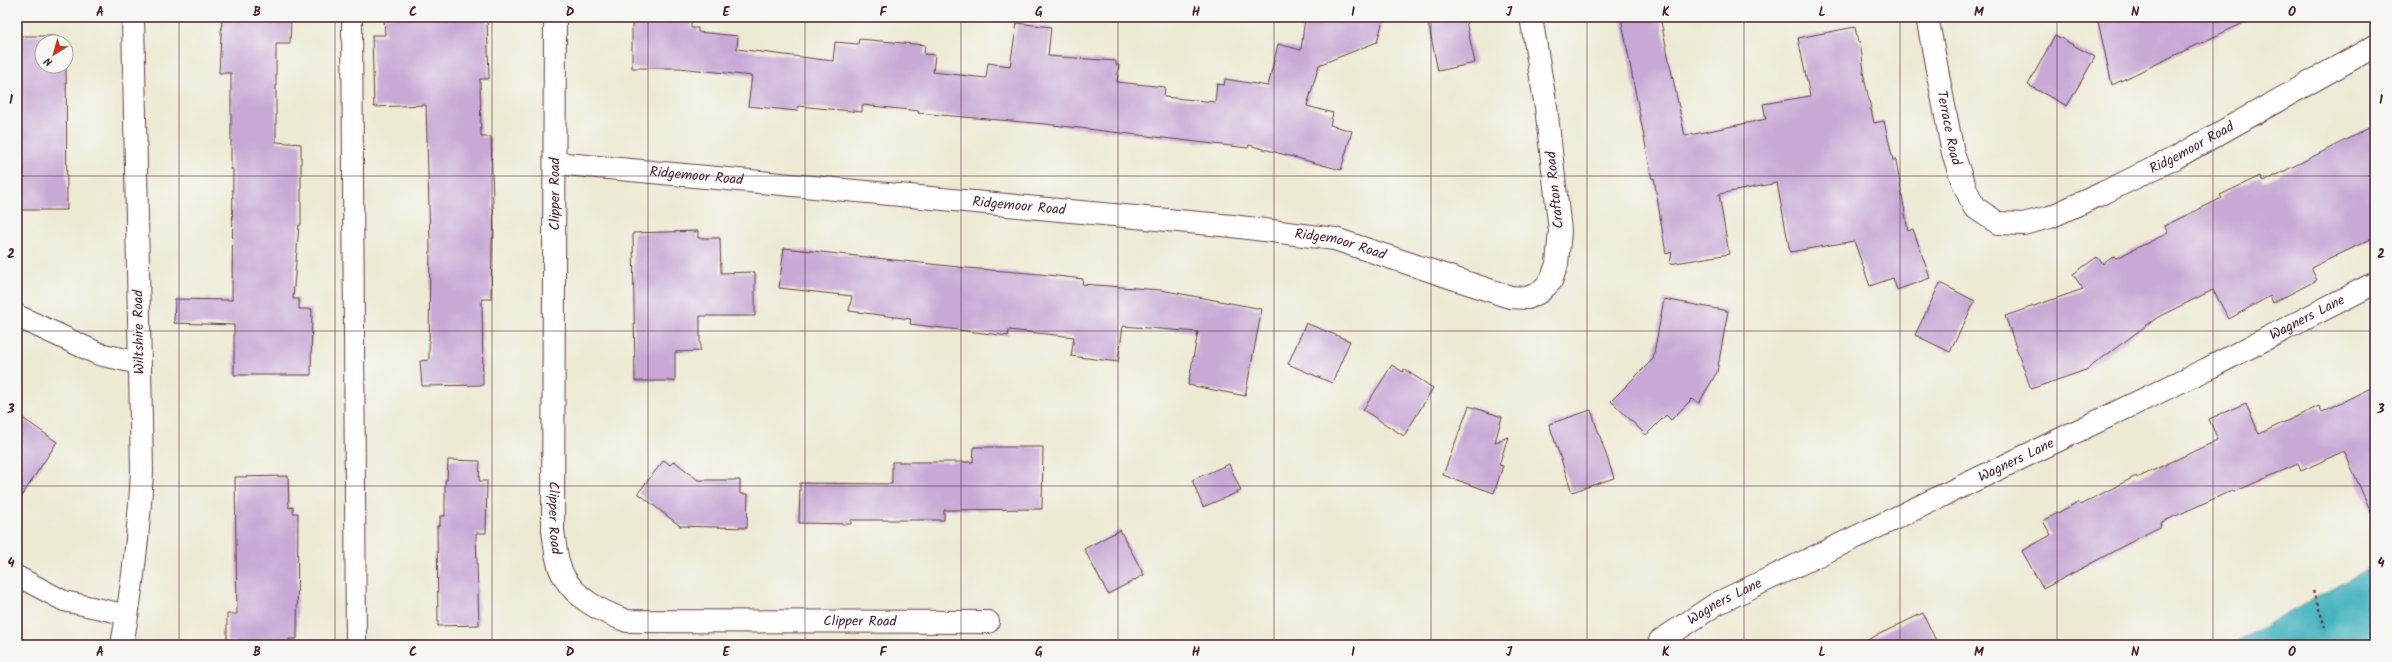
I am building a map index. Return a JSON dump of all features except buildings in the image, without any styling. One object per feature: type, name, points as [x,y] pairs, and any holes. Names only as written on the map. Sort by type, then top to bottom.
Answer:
[{"type":"street","name":"Wiltshire Road","points":[[122,645],[128,615],[140,523],[142,472],[133,17]]},
{"type":"street","name":"Clipper Road","points":[[555,17],[553,530],[562,575],[576,593],[592,606],[627,621],[988,622]]},
{"type":"street","name":"Crafton Road","points":[[1475,288],[1510,298],[1528,298],[1540,292],[1551,281],[1557,264],[1560,231],[1546,108],[1531,17]]},
{"type":"street","name":"Terrace Road","points":[[1927,17],[1953,153],[1962,180],[1974,207],[1998,223]]},
{"type":"street","name":"Ridgemoor Road","points":[[1998,223],[2023,224],[2050,217],[2103,193],[2174,158],[2375,46]]},
{"type":"street","name":"Ridgemoor Road","points":[[555,163],[1208,224],[1327,238],[1475,288]]},
{"type":"street","name":"Wagners Lane","points":[[1660,641],[1716,604],[2207,369],[2375,284]]},
{"type":"street","points":[[17,316],[99,354],[140,363]]},
{"type":"lane","points":[[352,17],[356,645]]},
{"type":"lane","points":[[17,576],[64,601],[128,615]]},
{"type":"path","points":[[2313,591],[2326,630]]},
{"type":"water","points":[[2375,565],[2375,645],[2231,645]]}]
